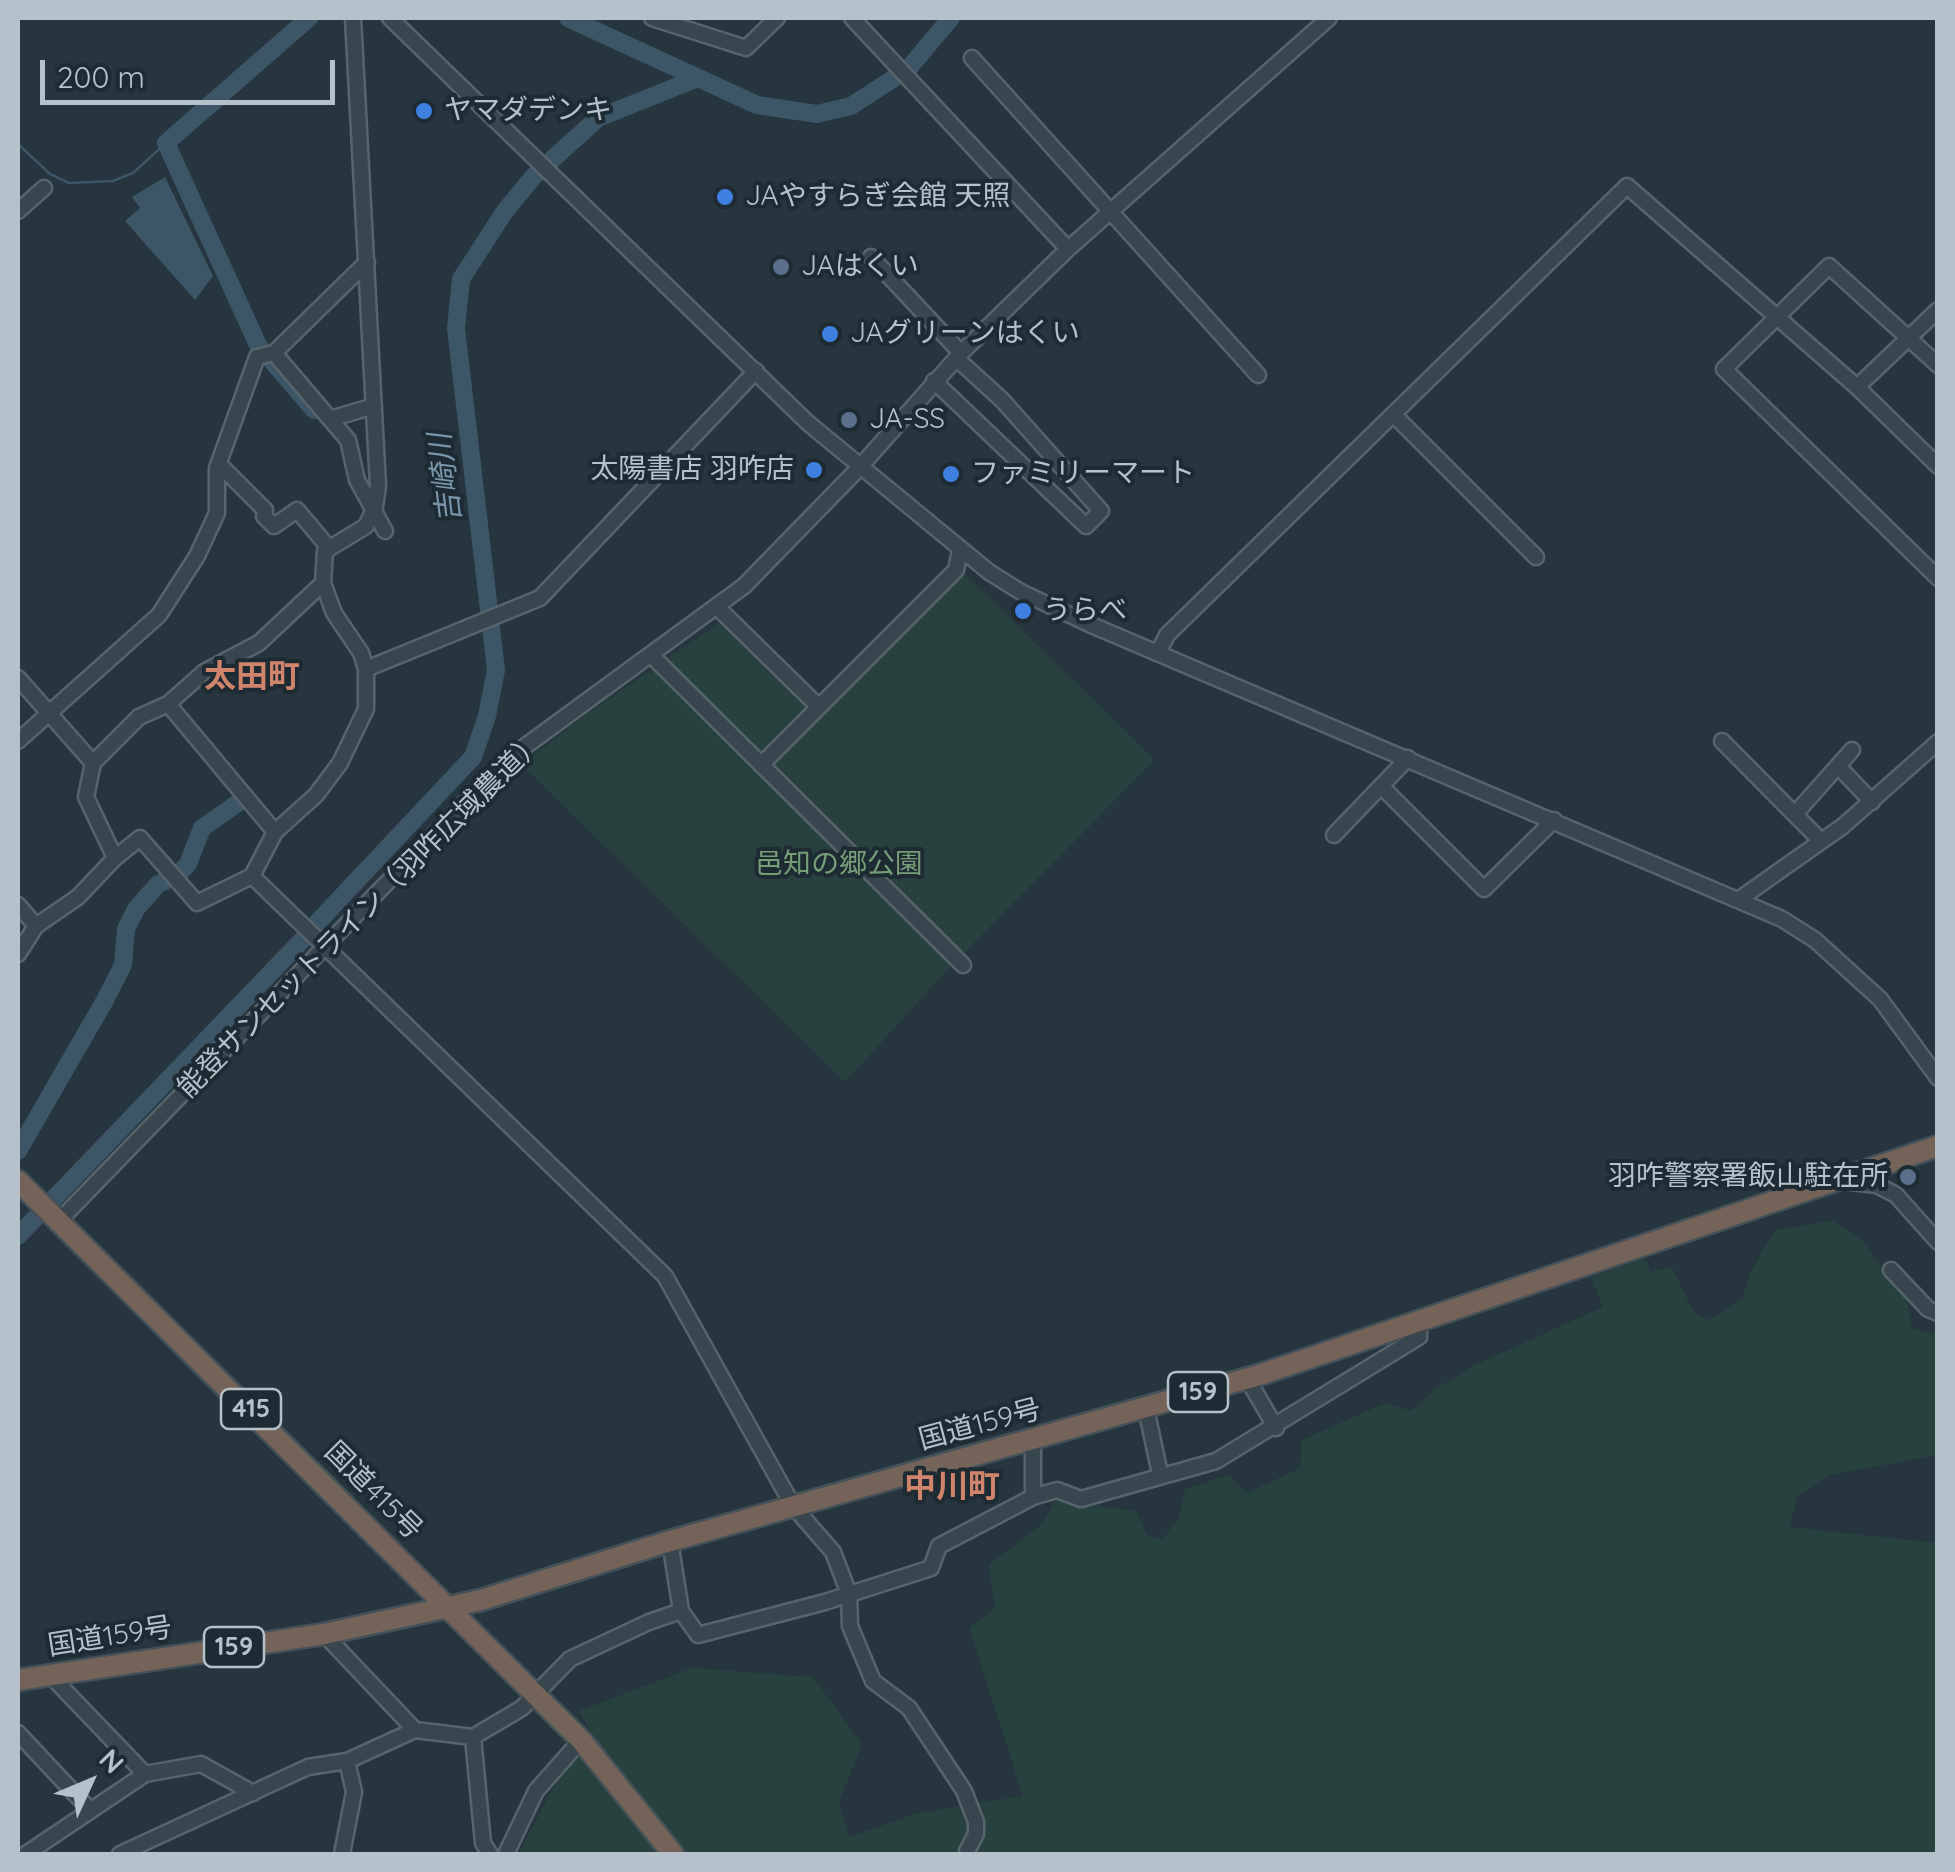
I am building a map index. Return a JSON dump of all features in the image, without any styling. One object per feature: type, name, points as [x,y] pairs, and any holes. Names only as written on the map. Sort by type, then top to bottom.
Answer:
[{"type":"highway","name":"国道159号","points":[[18,1680],[324,1634],[449,1606],[1246,1378],[1938,1146]]},
{"type":"highway","name":"国道415号","points":[[18,1181],[581,1740],[674,1854]]},
{"type":"street","points":[[18,954],[36,926],[78,897],[140,838],[197,903],[252,876],[276,832],[316,795],[362,726],[366,670],[334,613],[324,583],[325,551],[366,526],[378,486],[353,18]]},
{"type":"street","points":[[390,18],[859,468],[960,550],[1021,592],[1741,898],[1814,940],[1880,999],[1938,1078]]},
{"type":"street","points":[[652,18],[746,48],[776,18]]},
{"type":"street","points":[[852,18],[1068,249]]},
{"type":"street","name":"能登サンセットライン（羽咋広域農道）","points":[[55,1219],[326,948],[505,761],[718,608],[859,468],[958,356],[1068,249],[1329,18]]},
{"type":"street","points":[[972,58],[1258,375]]},
{"type":"street","points":[[1159,651],[1168,635],[1627,186],[1772,318],[1857,387],[1938,466]]},
{"type":"street","points":[[18,211],[44,188]]},
{"type":"street","points":[[870,257],[1102,510],[1086,526],[934,381]]},
{"type":"street","points":[[18,741],[159,615],[197,556],[218,513],[218,464],[268,355],[366,262]]},
{"type":"street","points":[[1938,365],[1829,266],[1724,369],[1938,578]]},
{"type":"street","points":[[1857,387],[1938,310]]},
{"type":"street","points":[[268,355],[348,440],[356,480],[385,530]]},
{"type":"street","points":[[366,670],[540,598],[756,371]]},
{"type":"street","points":[[330,419],[374,406]]},
{"type":"street","points":[[1394,415],[1536,557]]},
{"type":"street","points":[[218,464],[264,510],[264,516],[274,526],[297,510],[330,548]]},
{"type":"street","points":[[761,765],[956,570],[960,550]]},
{"type":"street","points":[[115,858],[86,796],[93,764],[140,716],[168,704],[204,672],[259,642],[324,583]]},
{"type":"street","points":[[718,608],[819,707]]},
{"type":"street","points":[[652,656],[963,964]]},
{"type":"street","points":[[18,678],[93,764]]},
{"type":"street","points":[[168,704],[276,832]]},
{"type":"street","points":[[1722,741],[1821,841]]},
{"type":"street","points":[[1741,898],[1872,802],[1938,742]]},
{"type":"street","points":[[1795,814],[1852,750]]},
{"type":"street","points":[[1334,835],[1408,758]]},
{"type":"street","points":[[1838,766],[1872,802]]},
{"type":"street","points":[[1381,786],[1484,889],[1554,820]]},
{"type":"street","points":[[252,876],[664,1276],[793,1506],[832,1552],[849,1594],[849,1621],[873,1681],[909,1708],[973,1808],[976,1834],[967,1850]]},
{"type":"street","points":[[18,906],[36,926]]},
{"type":"street","points":[[1838,1180],[1878,1184],[1896,1195],[1930,1224],[1938,1242]]},
{"type":"street","points":[[1891,1270],[1928,1310],[1938,1313]]},
{"type":"street","points":[[670,1541],[681,1611],[698,1636],[849,1594],[931,1568],[939,1546],[1033,1497],[1057,1490],[1081,1499],[1216,1461],[1276,1428],[1419,1337],[1419,1323]]},
{"type":"street","points":[[1246,1378],[1276,1428]]},
{"type":"street","points":[[1146,1408],[1160,1474]]},
{"type":"street","points":[[1033,1497],[1034,1438]]},
{"type":"street","points":[[120,1854],[308,1767],[347,1760],[414,1730],[473,1736],[522,1708],[576,1656],[681,1611]]},
{"type":"street","points":[[324,1634],[414,1730]]},
{"type":"street","points":[[49,1674],[145,1774]]},
{"type":"street","points":[[18,1733],[90,1810]]},
{"type":"street","points":[[473,1736],[483,1843],[490,1854]]},
{"type":"street","points":[[506,1854],[536,1791],[581,1740]]},
{"type":"street","points":[[342,1854],[354,1792],[347,1760]]},
{"type":"street","points":[[26,1854],[145,1774],[201,1764],[253,1793]]},
{"type":"green space","name":"邑知の郷公園","points":[[963,572],[1155,760],[952,965],[845,1082],[522,765],[579,719],[724,620],[823,714]]},
{"type":"green space","points":[[1832,1221],[1860,1238],[1907,1298],[1912,1328],[1937,1334],[1937,1455],[1831,1475],[1797,1496],[1790,1527],[1937,1543],[1937,1854],[518,1854],[564,1768],[599,1745],[579,1711],[692,1668],[813,1677],[862,1744],[839,1802],[849,1837],[915,1814],[1023,1796],[969,1628],[995,1608],[989,1565],[1043,1523],[1055,1500],[1136,1511],[1148,1537],[1163,1539],[1179,1517],[1185,1489],[1228,1475],[1247,1493],[1300,1468],[1302,1440],[1385,1403],[1411,1411],[1435,1389],[1475,1365],[1603,1307],[1591,1277],[1645,1258],[1650,1272],[1672,1267],[1694,1313],[1709,1320],[1742,1299],[1751,1271],[1775,1230]]},
{"type":"water","points":[[165,177],[213,276],[195,300],[125,221],[140,208],[132,197]]},
{"type":"waterway","name":"吉崎川","points":[[309,18],[166,143],[258,345],[314,410]]},
{"type":"waterway","name":"吉崎川","points":[[568,18],[757,105],[817,114],[851,106],[908,69],[951,18]]},
{"type":"waterway","name":"吉崎川","points":[[315,925],[473,757],[487,716],[496,670],[456,328],[461,279],[505,211],[534,176],[598,118],[698,78]]},
{"type":"waterway","points":[[18,144],[50,174],[69,183],[113,181],[133,173],[166,143]]},
{"type":"waterway","name":"吉崎川","points":[[18,1151],[123,965],[126,929],[136,909],[158,884],[177,876],[188,864],[202,828],[242,800]]},
{"type":"waterway","name":"吉崎川","points":[[18,1236],[304,938]]},
{"type":"place","name":"ヤマダデンキ","points":[[424,111]]},
{"type":"place","name":"JAやすらぎ会館 天照","points":[[725,197]]},
{"type":"place","name":"JAはくい","points":[[781,267]]},
{"type":"place","name":"JAグリーンはくい","points":[[830,334]]},
{"type":"place","name":"JA-SS","points":[[849,420]]},
{"type":"place","name":"太陽書店 羽咋店","points":[[814,470]]},
{"type":"place","name":"ファミリーマート","points":[[951,474]]},
{"type":"place","name":"うらべ","points":[[1023,611]]},
{"type":"place","name":"羽咋警察署飯山駐在所","points":[[1908,1177]]},
{"type":"district","name":"太田町","points":[[252,677]]},
{"type":"district","name":"中川町","points":[[952,1487]]}]
